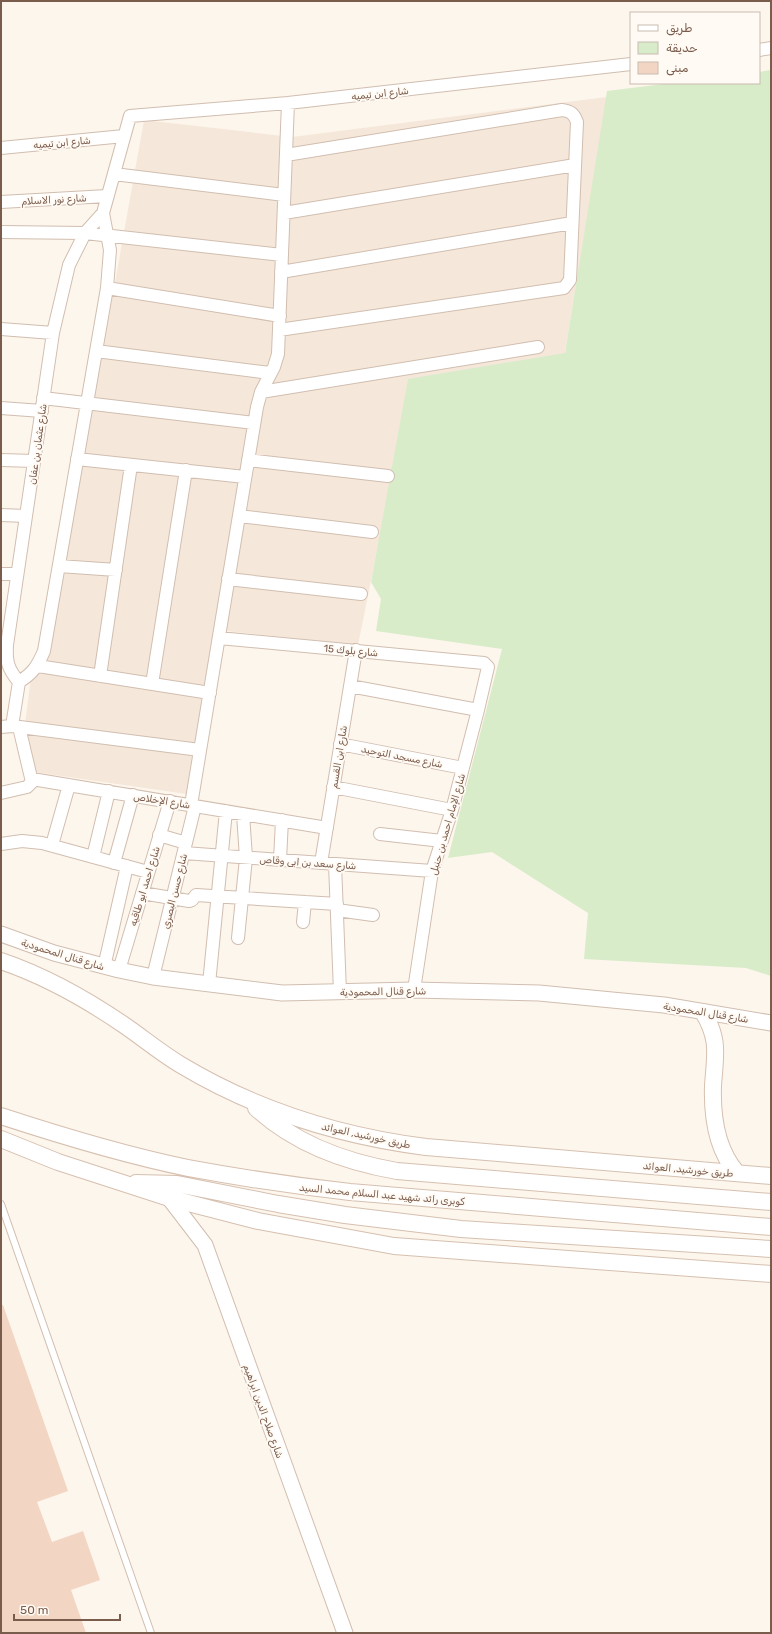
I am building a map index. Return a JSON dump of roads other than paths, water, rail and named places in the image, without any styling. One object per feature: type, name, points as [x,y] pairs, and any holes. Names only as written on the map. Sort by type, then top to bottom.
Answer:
[{"type":"main road","name":"طريق خورشيد, العوائد","points":[[1,961],[41,977],[99,1008],[182,1065],[245,1098],[310,1123],[399,1144],[771,1176]]},
{"type":"main road","points":[[704,1012],[716,1043],[713,1094],[719,1140],[725,1156],[737,1173]]},
{"type":"main road","points":[[245,1098],[275,1123],[309,1144],[349,1160],[397,1171],[771,1202]]},
{"type":"main road","name":"كوبرى رائد شهيد عبد السلام محمد السيد","points":[[1,1116],[88,1144],[133,1155],[233,1176],[295,1186],[358,1193],[771,1227]]},
{"type":"main road","points":[[2,1142],[169,1198],[258,1221],[394,1246],[771,1274]]},
{"type":"main road","points":[[125,1184],[159,1182],[177,1184],[278,1204],[345,1215],[461,1228],[771,1250]]},
{"type":"street","points":[[760,50],[771,48]]},
{"type":"street","name":"شارع ابن تيميه","points":[[129,117],[288,103],[630,64]]},
{"type":"street","name":"شارع حسن البصري","points":[[153,977],[185,848],[193,805],[200,750],[254,423],[261,392],[278,354],[288,103]]},
{"type":"street","points":[[279,330],[564,288],[570,280],[577,122],[575,115],[569,111],[562,110],[286,155]]},
{"type":"street","name":"شارع عثمان بن عفان","points":[[103,213],[110,250],[107,288],[44,651],[38,666],[19,682],[6,672],[6,616],[17,574],[53,333],[69,265],[85,233],[103,213],[129,117]]},
{"type":"street","name":"شارع ابن تيميه","points":[[1,148],[124,136]]},
{"type":"street","points":[[284,213],[575,165]]},
{"type":"street","points":[[114,174],[284,195]]},
{"type":"street","name":"شارع نور الاسلام","points":[[1,202],[108,196]]},
{"type":"street","points":[[281,272],[572,223]]},
{"type":"street","points":[[1,232],[85,233],[282,255]]},
{"type":"street","points":[[107,288],[280,316]]},
{"type":"street","points":[[1,329],[53,333]]},
{"type":"street","points":[[261,392],[538,347]]},
{"type":"street","points":[[96,351],[270,373]]},
{"type":"street","points":[[44,398],[254,423]]},
{"type":"street","points":[[1,408],[42,411]]},
{"type":"street","points":[[77,458],[245,477]]},
{"type":"street","points":[[1,460],[34,461]]},
{"type":"street","points":[[248,460],[388,476]]},
{"type":"street","points":[[100,676],[131,465]]},
{"type":"street","points":[[152,684],[186,470]]},
{"type":"street","points":[[1,515],[26,516]]},
{"type":"street","points":[[239,516],[372,532]]},
{"type":"street","points":[[59,566],[116,570]]},
{"type":"street","points":[[1,574],[17,574]]},
{"type":"street","points":[[228,579],[362,594]]},
{"type":"street","name":"شارع بلوك 15","points":[[219,638],[484,663]]},
{"type":"street","name":"شارع ابن القسم","points":[[321,863],[356,650]]},
{"type":"street","name":"شارع الإمام احمد بن حنبل","points":[[414,990],[432,871],[452,810],[488,670],[488,667],[484,663]]},
{"type":"street","points":[[38,666],[210,693]]},
{"type":"street","points":[[19,682],[11,727],[32,782]]},
{"type":"street","points":[[350,686],[478,710]]},
{"type":"street","points":[[11,727],[200,750]]},
{"type":"street","name":"شارع مسجد التوحيد","points":[[340,744],[463,768]]},
{"type":"street","name":"شارع الإخلاص","points":[[1,793],[28,787],[32,782],[38,780],[327,828]]},
{"type":"street","points":[[52,845],[70,785]]},
{"type":"street","points":[[333,787],[452,810]]},
{"type":"street","points":[[93,857],[109,791]]},
{"type":"street","points":[[114,863],[133,795]]},
{"type":"street","name":"شارع احمد ابو طاقيه","points":[[119,970],[170,801]]},
{"type":"street","points":[[209,984],[226,811]]},
{"type":"street","points":[[238,938],[246,858],[243,814]]},
{"type":"street","points":[[280,860],[282,820]]},
{"type":"street","points":[[380,834],[442,841]]},
{"type":"street","name":"شارع سعد بن ابى وقاص","points":[[159,835],[185,848],[222,856],[432,871]]},
{"type":"street","points":[[1,844],[32,841],[52,845],[148,872]]},
{"type":"street","points":[[335,864],[340,992]]},
{"type":"street","points":[[104,967],[127,866]]},
{"type":"street","points":[[142,893],[189,901],[196,895],[305,902],[373,915]]},
{"type":"street","points":[[303,922],[305,902]]},
{"type":"street","name":"شارع قنال المحمودية","points":[[1,934],[54,953],[104,967],[153,977],[282,993],[414,990],[539,993],[664,1005],[771,1023]]},
{"type":"street","name":"شارع صلاح الدين ابراهيم","points":[[169,1198],[205,1245],[345,1633]]},
{"type":"lane","points":[[1,1204],[151,1633]]}]
